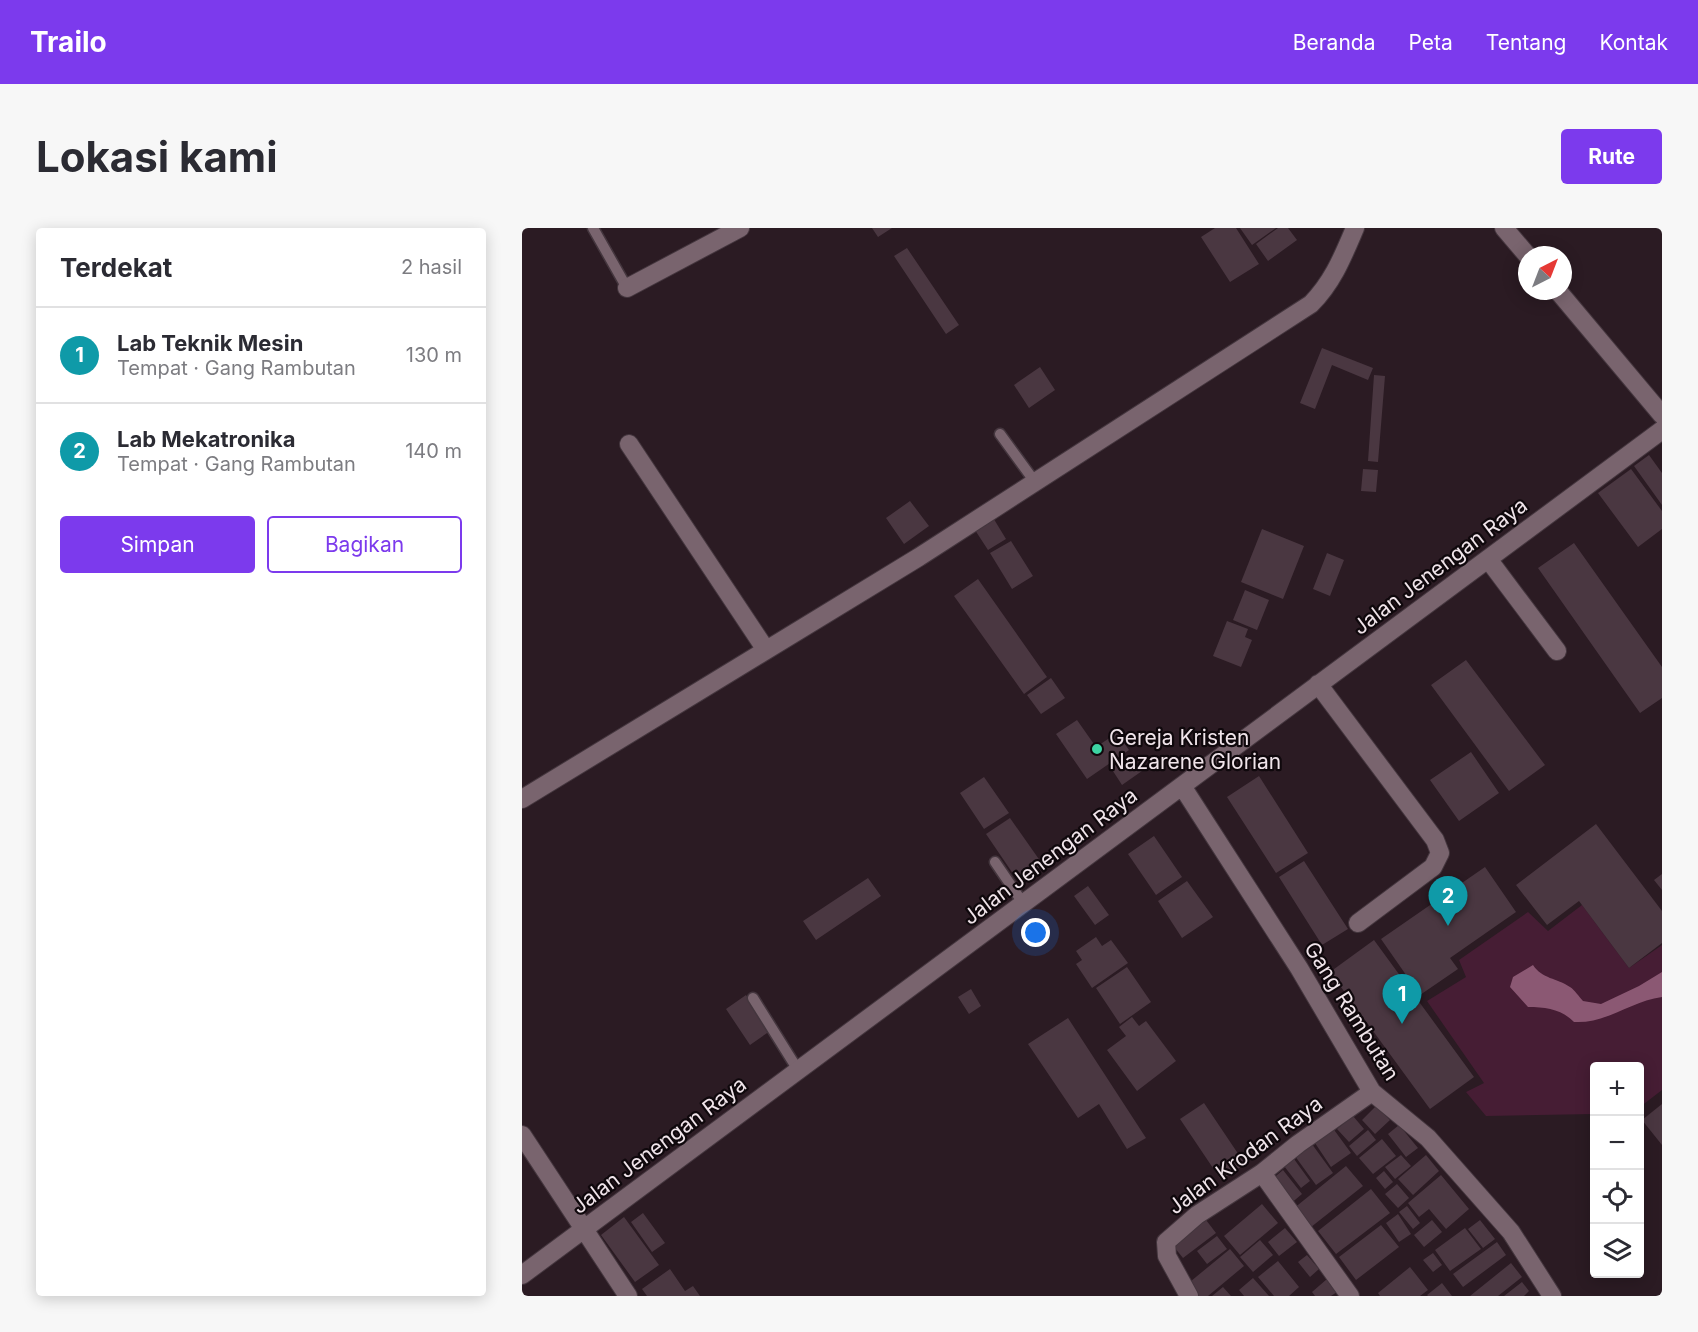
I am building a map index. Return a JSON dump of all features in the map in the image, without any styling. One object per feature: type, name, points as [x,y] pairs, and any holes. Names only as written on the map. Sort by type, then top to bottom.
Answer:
[{"type":"street","points":[[627,288],[740,228]]},
{"type":"street","points":[[522,799],[919,557],[1311,304],[1324,291],[1334,274],[1355,228]]},
{"type":"street","points":[[1504,228],[1519,246]]},
{"type":"street","points":[[1566,300],[1662,415]]},
{"type":"street","name":"Jalan Jenengan Raya","points":[[522,1275],[1318,684],[1660,436]]},
{"type":"street","points":[[629,444],[766,650]]},
{"type":"street","points":[[1488,559],[1557,651]]},
{"type":"street","points":[[1318,684],[1435,840],[1440,853],[1433,867],[1358,923]]},
{"type":"street","name":"Gang Rambutan","points":[[1182,786],[1299,968],[1372,1092],[1428,1138],[1510,1232],[1552,1296]]},
{"type":"street","name":"Jalan Krodan Raya","points":[[1189,1296],[1167,1256],[1166,1242],[1197,1215],[1262,1173],[1298,1144],[1372,1092]]},
{"type":"street","points":[[522,1135],[582,1230],[628,1296]]},
{"type":"street","points":[[1262,1173],[1345,1294]]},
{"type":"lane","points":[[593,228],[627,288]]},
{"type":"lane","points":[[1000,434],[1035,482]]},
{"type":"lane","points":[[995,862],[1023,903]]},
{"type":"lane","points":[[753,998],[798,1070]]},
{"type":"shaded area","points":[[1582,905],[1629,968],[1662,945],[1662,1090],[1644,1104],[1644,1062],[1590,1062],[1590,1114],[1486,1116],[1466,1092],[1484,1083],[1427,1001],[1466,977],[1459,960],[1528,912],[1548,931]]},
{"type":"shaded area","points":[[1533,965],[1545,976],[1572,988],[1583,1001],[1601,1004],[1662,972],[1662,997],[1597,1020],[1574,1022],[1564,1014],[1553,1010],[1528,1007],[1510,987],[1513,977]]},
{"type":"building","points":[[872,228],[892,228],[878,237]]},
{"type":"building","points":[[1215,228],[1236,228],[1259,264],[1230,282],[1201,237]]},
{"type":"building","points":[[1240,228],[1276,228],[1252,245]]},
{"type":"building","points":[[1278,228],[1288,228],[1297,240],[1268,261],[1256,244]]},
{"type":"building","points":[[907,248],[959,325],[946,334],[894,256]]},
{"type":"building","points":[[1322,348],[1373,368],[1368,380],[1332,365],[1315,409],[1300,403]]},
{"type":"building","points":[[1040,367],[1055,390],[1029,408],[1014,385]]},
{"type":"building","points":[[1374,375],[1385,376],[1378,462],[1368,461]]},
{"type":"building","points":[[1649,455],[1662,473],[1662,505],[1634,466]]},
{"type":"building","points":[[1363,469],[1378,470],[1376,492],[1361,491]]},
{"type":"building","points":[[1631,469],[1662,511],[1662,529],[1638,547],[1598,493]]},
{"type":"building","points":[[910,501],[929,526],[904,544],[886,518]]},
{"type":"building","points":[[992,516],[1006,539],[988,550],[973,527]]},
{"type":"building","points":[[1262,529],[1304,546],[1283,599],[1241,582]]},
{"type":"building","points":[[1011,541],[1033,576],[1012,589],[990,553]]},
{"type":"building","points":[[1574,543],[1662,667],[1662,698],[1640,713],[1538,568]]},
{"type":"building","points":[[1327,553],[1344,560],[1330,596],[1313,589]]},
{"type":"building","points":[[978,579],[1047,677],[1024,694],[954,596]]},
{"type":"building","points":[[1245,590],[1269,600],[1257,630],[1233,620]]},
{"type":"building","points":[[1227,621],[1248,629],[1245,637],[1252,640],[1241,667],[1213,656]]},
{"type":"building","points":[[1466,660],[1545,765],[1509,791],[1431,685]]},
{"type":"building","points":[[1051,678],[1065,698],[1041,714],[1027,695]]},
{"type":"building","name":"Gereja Kristen Nazarene Glorian","points":[[1077,720],[1096,747],[1117,733],[1129,750],[1087,779],[1056,734]]},
{"type":"building","points":[[1471,752],[1499,793],[1459,821],[1430,780]]},
{"type":"building","points":[[1131,755],[1142,771],[1122,785],[1111,768]]},
{"type":"building","points":[[1259,776],[1308,853],[1276,873],[1227,797]]},
{"type":"building","points":[[984,777],[1009,813],[984,829],[960,793]]},
{"type":"building","points":[[1010,818],[1043,865],[1018,881],[986,834]]},
{"type":"building","points":[[1596,824],[1662,911],[1662,943],[1629,968],[1579,901],[1547,925],[1516,885]]},
{"type":"building","points":[[1154,836],[1182,877],[1156,895],[1128,854]]},
{"type":"building","points":[[1304,861],[1348,929],[1322,945],[1279,877]]},
{"type":"building","points":[[1485,867],[1516,912],[1450,958],[1458,969],[1420,995],[1381,939]]},
{"type":"building","points":[[1662,874],[1662,890],[1654,880]]},
{"type":"building","points":[[868,878],[881,896],[816,940],[803,921]]},
{"type":"building","points":[[1187,881],[1213,917],[1182,938],[1158,901]]},
{"type":"building","points":[[1088,886],[1109,915],[1095,925],[1074,896]]},
{"type":"building","points":[[1096,937],[1102,946],[1111,940],[1128,963],[1092,988],[1076,964],[1082,960],[1076,951]]},
{"type":"building","points":[[1374,940],[1474,1077],[1430,1109],[1330,972]]},
{"type":"building","points":[[1127,967],[1151,1002],[1120,1024],[1096,988]]},
{"type":"building","points":[[971,989],[981,1006],[969,1014],[958,997]]},
{"type":"building","points":[[746,995],[770,1031],[750,1045],[726,1009]]},
{"type":"building","points":[[1132,1017],[1139,1026],[1146,1021],[1176,1061],[1137,1091],[1107,1050],[1126,1036],[1119,1027]]},
{"type":"building","points":[[1068,1018],[1146,1138],[1127,1149],[1099,1104],[1078,1118],[1028,1044]]},
{"type":"building","points":[[1204,1103],[1245,1164],[1221,1180],[1180,1119]]},
{"type":"building","points":[[1662,1104],[1662,1145],[1644,1122],[1644,1118]]},
{"type":"building","points":[[1376,1106],[1390,1120],[1375,1134],[1362,1120]]},
{"type":"building","points":[[1353,1116],[1364,1129],[1349,1142],[1337,1129]]},
{"type":"building","points":[[1399,1125],[1418,1148],[1406,1157],[1388,1134]]},
{"type":"building","points":[[1332,1127],[1351,1153],[1331,1167],[1313,1140]]},
{"type":"building","points":[[1368,1130],[1376,1140],[1357,1156],[1349,1146]]},
{"type":"building","points":[[1382,1139],[1396,1156],[1373,1174],[1359,1158]]},
{"type":"building","points":[[1309,1140],[1333,1173],[1316,1185],[1292,1152]]},
{"type":"building","points":[[1401,1155],[1411,1166],[1395,1179],[1385,1167]]},
{"type":"building","points":[[1426,1155],[1439,1171],[1413,1195],[1398,1179]]},
{"type":"building","points":[[1294,1159],[1310,1181],[1301,1188],[1284,1166]]},
{"type":"building","points":[[1346,1166],[1363,1186],[1306,1231],[1293,1209]]},
{"type":"building","points":[[1283,1170],[1302,1194],[1289,1205],[1270,1181]]},
{"type":"building","points":[[1384,1171],[1393,1182],[1385,1189],[1376,1178]]},
{"type":"building","points":[[1441,1175],[1469,1209],[1446,1229],[1429,1209],[1419,1217],[1408,1203]]},
{"type":"building","points":[[1397,1184],[1409,1198],[1398,1208],[1385,1194]]},
{"type":"building","points":[[1371,1189],[1390,1213],[1336,1254],[1318,1231]]},
{"type":"building","points":[[1262,1204],[1278,1223],[1240,1255],[1224,1236]]},
{"type":"building","points":[[1407,1206],[1420,1223],[1413,1229],[1399,1212]]},
{"type":"building","points":[[643,1213],[665,1243],[652,1252],[631,1222]]},
{"type":"building","points":[[1398,1214],[1411,1234],[1399,1242],[1386,1223]]},
{"type":"building","points":[[1203,1216],[1216,1233],[1183,1258],[1170,1242]]},
{"type":"building","points":[[624,1217],[659,1265],[635,1282],[601,1235]]},
{"type":"building","points":[[1432,1220],[1442,1232],[1424,1247],[1414,1235]]},
{"type":"building","points":[[1480,1220],[1495,1239],[1483,1248],[1468,1229]]},
{"type":"building","points":[[1381,1225],[1399,1247],[1356,1280],[1339,1257]]},
{"type":"building","points":[[1285,1228],[1297,1242],[1279,1256],[1268,1242]]},
{"type":"building","points":[[1465,1228],[1481,1249],[1450,1271],[1435,1250]]},
{"type":"building","points":[[1217,1236],[1227,1249],[1207,1264],[1197,1251]]},
{"type":"building","points":[[1260,1240],[1273,1255],[1253,1272],[1240,1257]]},
{"type":"building","points":[[1497,1242],[1506,1255],[1463,1287],[1453,1274]]},
{"type":"building","points":[[1230,1249],[1244,1266],[1208,1296],[1193,1296],[1185,1286]]},
{"type":"building","points":[[1433,1253],[1442,1265],[1433,1272],[1423,1260]]},
{"type":"building","points":[[1307,1255],[1319,1269],[1310,1277],[1298,1262]]},
{"type":"building","points":[[1278,1261],[1299,1287],[1289,1296],[1274,1296],[1258,1277]]},
{"type":"building","points":[[1511,1263],[1522,1277],[1498,1296],[1470,1296]]},
{"type":"building","points":[[1410,1267],[1428,1290],[1420,1296],[1380,1296],[1378,1293]]},
{"type":"building","points":[[670,1269],[685,1291],[693,1286],[700,1296],[647,1296],[642,1289]]},
{"type":"building","points":[[1253,1278],[1269,1296],[1244,1296],[1239,1290]]},
{"type":"building","points":[[1327,1279],[1337,1292],[1331,1296],[1315,1296],[1312,1292]]},
{"type":"building","points":[[1522,1282],[1529,1291],[1524,1296],[1504,1296]]},
{"type":"building","points":[[1442,1283],[1452,1296],[1427,1295]]},
{"type":"building","points":[[1223,1287],[1231,1296],[1212,1296]]},
{"type":"place","name":"Gereja Kristen Nazarene Glorian","points":[[1097,749]]},
{"type":"place","name":"Lab Mekatronika","points":[[1448,926]]},
{"type":"place","name":"Lab Teknik Mesin","points":[[1402,1024]]}]
